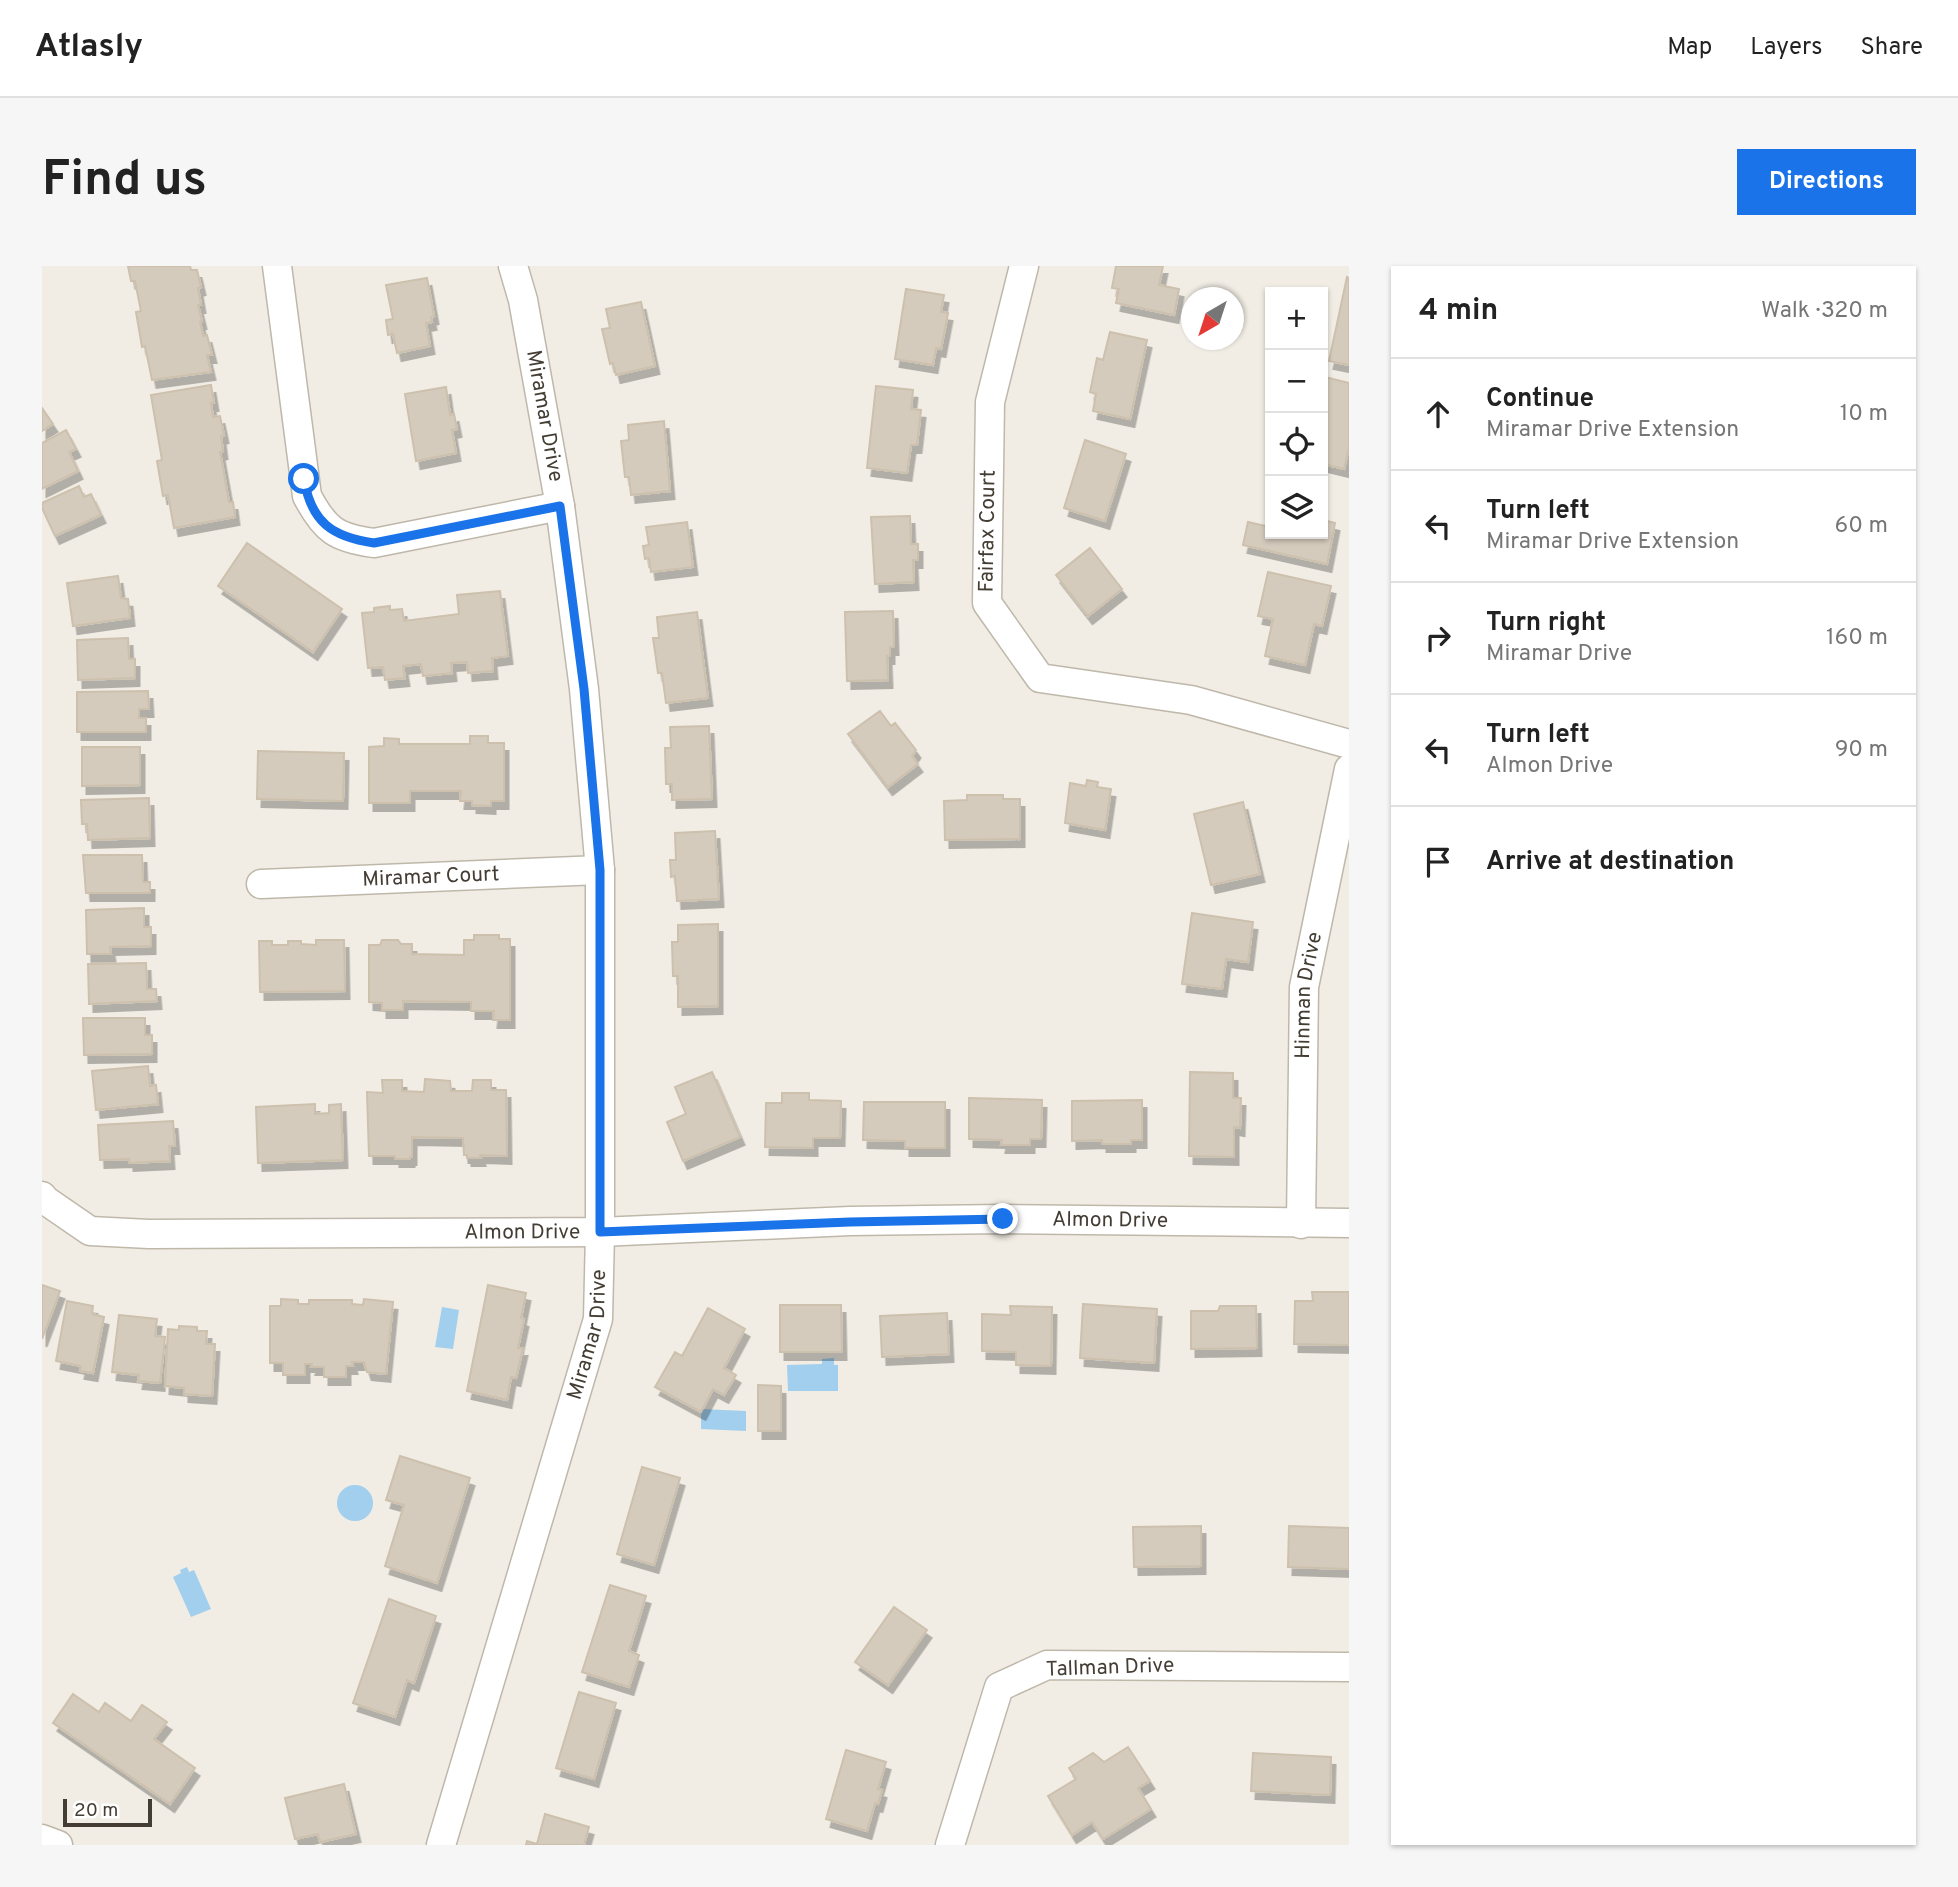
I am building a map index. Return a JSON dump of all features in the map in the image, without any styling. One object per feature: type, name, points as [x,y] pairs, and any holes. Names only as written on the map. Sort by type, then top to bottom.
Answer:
[{"type":"street","points":[[277,266],[307,496],[318,517],[337,534],[352,540],[374,543],[560,506]]},
{"type":"street","name":"Miramar Drive","points":[[441,1845],[598,1319],[600,870],[584,689],[560,506],[523,300],[513,266]]},
{"type":"street","name":"Fairfax Court","points":[[1024,266],[990,402],[987,603],[1040,678],[1191,700],[1349,744]]},
{"type":"street","name":"Hinman Drive","points":[[1301,1224],[1304,987],[1349,769]]},
{"type":"street","name":"Miramar Court","points":[[261,884],[600,870]]},
{"type":"street","name":"Almon Drive","points":[[42,1196],[90,1231],[149,1234],[600,1232],[1003,1219],[1349,1223]]},
{"type":"street","name":"Tallman Drive","points":[[950,1845],[999,1687],[1046,1665],[1349,1667]]},
{"type":"street","points":[[42,1839],[58,1845]]},
{"type":"water","points":[[442,1307],[459,1310],[453,1349],[435,1347]]},
{"type":"water","points":[[834,1358],[834,1365],[838,1365],[838,1391],[788,1391],[787,1365],[822,1364],[822,1359]]},
{"type":"water","points":[[701,1409],[746,1411],[746,1431],[701,1429]]},
{"type":"water","points":[[355,1485],[368,1490],[373,1503],[368,1516],[355,1521],[342,1516],[337,1503],[342,1490]]},
{"type":"water","points":[[187,1567],[189,1572],[194,1570],[211,1609],[191,1617],[173,1577]]},
{"type":"building","points":[[128,266],[190,266],[191,270],[197,270],[201,287],[198,288],[200,322],[203,336],[207,335],[212,355],[207,355],[211,372],[152,380],[145,346],[142,347],[136,312],[141,311],[135,281],[131,281]]},
{"type":"building","points":[[1116,266],[1163,266],[1159,285],[1179,289],[1174,315],[1116,303],[1119,289],[1112,288]]},
{"type":"building","points":[[1347,277],[1349,278],[1349,365],[1329,361]]},
{"type":"building","points":[[427,278],[434,316],[431,317],[432,322],[426,323],[430,346],[397,353],[393,334],[388,335],[386,320],[393,319],[386,285]]},
{"type":"building","points":[[906,289],[944,295],[941,312],[948,313],[941,349],[936,348],[933,365],[895,359]]},
{"type":"building","points":[[641,302],[655,366],[616,375],[613,363],[610,364],[602,329],[610,328],[606,309]]},
{"type":"building","points":[[1110,332],[1147,340],[1130,419],[1093,411],[1096,394],[1090,392],[1097,358],[1103,360]]},
{"type":"building","points":[[1328,378],[1349,383],[1349,447],[1344,469],[1328,465]]},
{"type":"building","points":[[211,385],[213,417],[220,416],[224,435],[221,436],[223,451],[220,452],[229,502],[233,502],[235,517],[174,528],[168,495],[163,496],[157,461],[162,460],[151,395]]},
{"type":"building","points":[[876,386],[913,390],[911,409],[921,410],[917,445],[911,445],[907,473],[867,468]]},
{"type":"building","points":[[446,387],[450,415],[454,414],[457,429],[452,430],[456,453],[416,461],[405,394]]},
{"type":"building","points":[[42,408],[53,424],[42,431]]},
{"type":"building","points":[[664,421],[670,491],[631,495],[629,477],[625,477],[621,441],[629,440],[628,425]]},
{"type":"building","points":[[66,430],[76,449],[69,452],[78,471],[42,489],[42,443]]},
{"type":"building","points":[[1085,440],[1126,454],[1105,521],[1064,508]]},
{"type":"building","points":[[79,486],[84,497],[91,494],[101,515],[55,536],[42,503]]},
{"type":"building","points":[[910,516],[911,544],[918,544],[918,560],[913,560],[914,582],[875,584],[871,517]]},
{"type":"building","points":[[1328,521],[1335,523],[1327,564],[1243,545],[1248,522],[1265,526],[1265,539],[1328,539]]},
{"type":"building","points":[[687,522],[693,567],[651,572],[649,558],[645,559],[643,546],[649,545],[646,527]]},
{"type":"building","points":[[247,543],[342,609],[313,652],[218,586]]},
{"type":"building","points":[[1090,548],[1122,589],[1088,616],[1056,575]]},
{"type":"building","points":[[1268,572],[1331,586],[1322,626],[1314,624],[1305,665],[1265,656],[1273,619],[1258,616]]},
{"type":"building","points":[[118,576],[121,598],[128,599],[130,618],[73,626],[67,583]]},
{"type":"building","points":[[500,591],[508,656],[492,658],[493,671],[468,673],[467,662],[451,663],[452,673],[423,676],[421,664],[403,666],[405,678],[385,680],[383,667],[368,668],[362,613],[390,606],[390,610],[402,609],[404,621],[459,614],[457,595]]},
{"type":"building","points":[[893,611],[894,647],[890,647],[890,656],[887,656],[888,680],[847,681],[845,612]]},
{"type":"building","points":[[697,612],[708,698],[666,703],[653,638],[659,638],[657,617]]},
{"type":"building","points":[[128,638],[129,659],[135,659],[135,678],[78,680],[77,640]]},
{"type":"building","points":[[148,691],[149,709],[139,709],[139,718],[146,718],[146,732],[77,732],[77,692]]},
{"type":"building","points":[[880,711],[891,726],[895,723],[916,750],[912,756],[918,764],[888,787],[848,734]]},
{"type":"building","points":[[709,726],[712,799],[672,800],[672,784],[666,784],[665,748],[671,748],[670,727]]},
{"type":"building","points":[[470,736],[488,736],[488,743],[504,743],[504,801],[491,801],[491,806],[472,805],[472,801],[460,801],[461,791],[410,791],[410,803],[369,803],[369,747],[384,746],[384,738],[399,739],[399,744],[470,744]]},
{"type":"building","points":[[82,747],[140,747],[140,785],[82,786]]},
{"type":"building","points":[[258,751],[344,753],[343,801],[257,799]]},
{"type":"building","points":[[1087,780],[1098,782],[1097,787],[1111,789],[1105,830],[1065,823],[1070,783],[1086,786]]},
{"type":"building","points":[[967,795],[1003,795],[1003,799],[1020,799],[1020,839],[945,840],[944,801],[967,800]]},
{"type":"building","points":[[149,798],[150,838],[88,840],[87,824],[82,824],[81,800]]},
{"type":"building","points":[[1243,802],[1260,874],[1211,885],[1194,814]]},
{"type":"building","points":[[715,831],[719,899],[677,901],[675,876],[671,877],[670,860],[676,860],[675,833]]},
{"type":"building","points":[[83,855],[142,855],[143,882],[150,882],[150,893],[86,893]]},
{"type":"building","points":[[144,908],[144,927],[151,927],[151,946],[110,947],[111,954],[87,954],[86,910]]},
{"type":"building","points":[[1192,913],[1253,922],[1248,962],[1226,959],[1222,989],[1182,984]]},
{"type":"building","points":[[718,924],[718,1006],[678,1007],[678,976],[673,976],[672,942],[678,942],[678,925]]},
{"type":"building","points":[[474,935],[499,935],[499,939],[510,939],[510,1020],[493,1020],[494,1011],[471,1011],[471,1002],[403,1001],[403,1010],[382,1010],[382,1003],[369,1002],[369,945],[380,945],[382,940],[398,940],[401,944],[412,944],[412,954],[464,955],[464,940],[474,940]]},
{"type":"building","points":[[316,940],[344,940],[345,991],[260,992],[259,941],[272,941],[272,945],[288,945],[288,941],[301,941],[301,944],[316,945]]},
{"type":"building","points":[[146,963],[147,989],[156,989],[157,1001],[89,1004],[88,964]]},
{"type":"building","points":[[83,1018],[145,1018],[145,1035],[152,1035],[152,1054],[84,1055]]},
{"type":"building","points":[[148,1066],[150,1086],[156,1085],[158,1104],[96,1110],[92,1071]]},
{"type":"building","points":[[712,1072],[740,1137],[683,1161],[667,1122],[686,1114],[675,1087]]},
{"type":"building","points":[[1190,1072],[1233,1073],[1233,1098],[1241,1098],[1240,1128],[1234,1127],[1234,1157],[1189,1156]]},
{"type":"building","points":[[425,1079],[450,1081],[451,1091],[472,1091],[473,1080],[491,1080],[491,1090],[506,1090],[507,1156],[480,1155],[481,1158],[467,1158],[467,1155],[464,1155],[463,1138],[412,1137],[410,1159],[369,1156],[367,1092],[383,1093],[382,1080],[402,1080],[402,1091],[424,1092]]},
{"type":"building","points":[[782,1093],[809,1093],[809,1100],[841,1101],[840,1138],[813,1138],[813,1148],[765,1147],[766,1103],[782,1103]]},
{"type":"building","points":[[969,1098],[1042,1100],[1041,1139],[1030,1139],[1030,1145],[1001,1145],[1002,1140],[969,1139]]},
{"type":"building","points":[[1142,1100],[1142,1140],[1131,1140],[1131,1144],[1102,1144],[1102,1140],[1072,1141],[1072,1101]]},
{"type":"building","points":[[864,1102],[945,1102],[945,1148],[905,1148],[905,1141],[863,1140]]},
{"type":"building","points":[[315,1104],[315,1114],[329,1113],[329,1105],[341,1104],[343,1160],[258,1163],[256,1107]]},
{"type":"building","points":[[173,1121],[175,1146],[169,1146],[170,1161],[129,1163],[129,1159],[100,1160],[98,1125]]},
{"type":"building","points":[[42,1285],[60,1291],[42,1339]]},
{"type":"building","points":[[488,1285],[526,1293],[518,1348],[523,1348],[516,1378],[511,1377],[507,1400],[467,1391]]},
{"type":"building","points":[[1312,1292],[1349,1292],[1349,1345],[1294,1344],[1295,1301],[1313,1301]]},
{"type":"building","points":[[281,1299],[298,1300],[298,1304],[309,1304],[309,1300],[352,1300],[352,1304],[363,1305],[364,1299],[393,1302],[386,1374],[367,1372],[364,1362],[352,1362],[353,1366],[346,1366],[346,1377],[324,1377],[324,1367],[311,1367],[312,1364],[305,1364],[305,1375],[283,1375],[283,1363],[270,1363],[270,1306],[281,1306]]},
{"type":"building","points":[[67,1301],[93,1306],[92,1314],[104,1317],[93,1373],[80,1371],[81,1366],[56,1361]]},
{"type":"building","points":[[1083,1304],[1157,1309],[1154,1363],[1080,1358]]},
{"type":"building","points":[[780,1305],[841,1305],[842,1352],[780,1352]]},
{"type":"building","points":[[1010,1306],[1052,1307],[1051,1366],[1016,1365],[1016,1352],[982,1351],[982,1314],[1011,1315]]},
{"type":"building","points":[[1220,1306],[1256,1306],[1257,1348],[1191,1349],[1191,1311],[1218,1311]]},
{"type":"building","points":[[708,1308],[745,1329],[724,1368],[736,1375],[724,1395],[713,1389],[701,1412],[655,1387],[675,1352],[682,1356]]},
{"type":"building","points":[[947,1313],[949,1354],[882,1357],[880,1316]]},
{"type":"building","points":[[119,1315],[157,1319],[155,1336],[165,1337],[160,1383],[138,1381],[139,1375],[112,1372]]},
{"type":"building","points":[[179,1326],[197,1327],[197,1331],[207,1331],[206,1344],[215,1344],[212,1396],[184,1394],[184,1388],[165,1386],[168,1329],[179,1330]]},
{"type":"building","points":[[758,1385],[781,1386],[781,1431],[758,1431]]},
{"type":"building","points":[[400,1456],[470,1478],[437,1583],[385,1566],[404,1505],[386,1500]]},
{"type":"building","points":[[642,1467],[680,1478],[654,1565],[617,1554]]},
{"type":"building","points":[[1201,1526],[1201,1566],[1134,1567],[1133,1527]]},
{"type":"building","points":[[1289,1526],[1349,1528],[1349,1569],[1288,1567]]},
{"type":"building","points":[[610,1585],[646,1596],[629,1651],[639,1655],[629,1687],[582,1672]]},
{"type":"building","points":[[389,1599],[436,1616],[414,1683],[407,1680],[395,1717],[353,1703]]},
{"type":"building","points":[[894,1607],[927,1630],[888,1685],[855,1662]]},
{"type":"building","points":[[579,1692],[616,1703],[594,1779],[556,1768]]},
{"type":"building","points":[[73,1694],[99,1712],[105,1703],[131,1721],[142,1705],[167,1722],[154,1739],[195,1768],[170,1804],[53,1723]]},
{"type":"building","points":[[1128,1747],[1150,1781],[1138,1788],[1151,1809],[1103,1839],[1092,1822],[1072,1835],[1048,1796],[1076,1779],[1069,1768],[1093,1753],[1104,1762]]},
{"type":"building","points":[[846,1750],[886,1762],[878,1789],[882,1790],[878,1804],[875,1803],[867,1831],[826,1819]]},
{"type":"building","points":[[1253,1753],[1331,1757],[1330,1795],[1251,1791]]},
{"type":"building","points":[[344,1784],[356,1834],[320,1842],[318,1834],[295,1839],[285,1798]]},
{"type":"building","points":[[545,1814],[589,1827],[584,1845],[526,1845],[527,1841],[537,1844]]},
{"type":"route","points":[[304,479],[307,496],[318,517],[337,534],[352,540],[374,543],[560,506],[584,689],[600,870],[600,1232],[1003,1219]]}]
